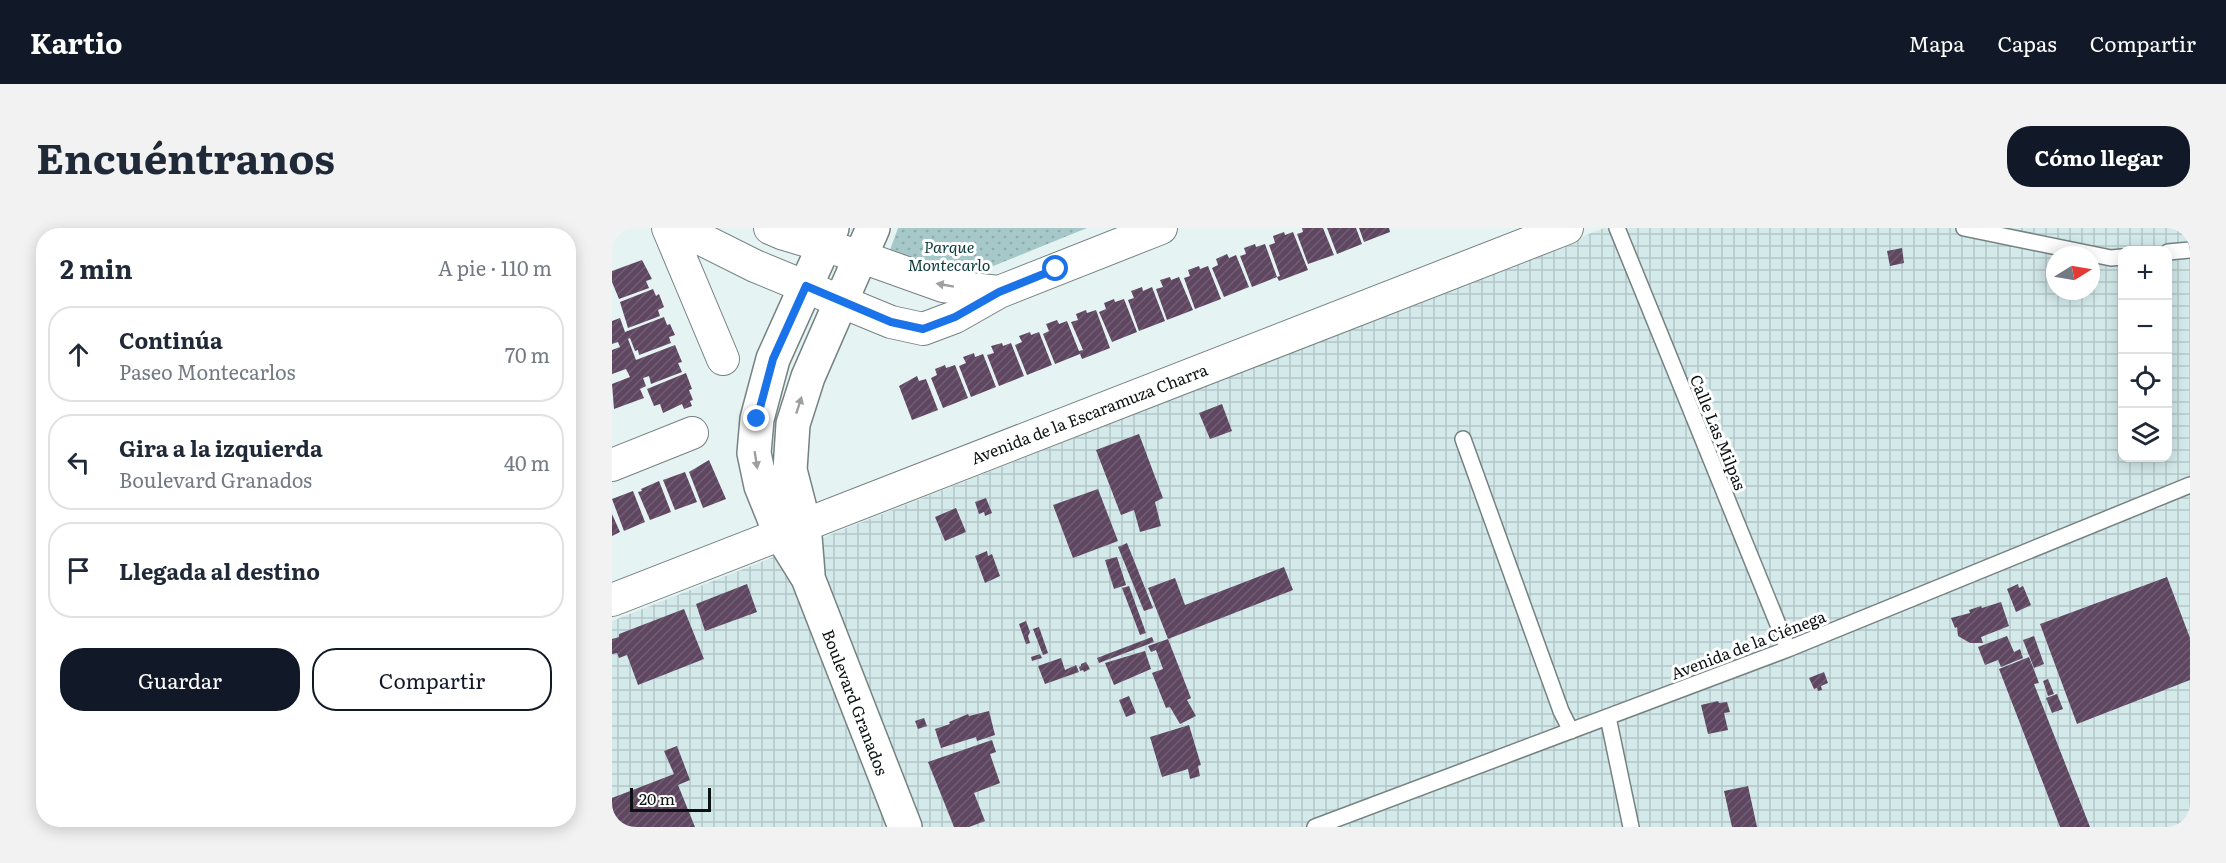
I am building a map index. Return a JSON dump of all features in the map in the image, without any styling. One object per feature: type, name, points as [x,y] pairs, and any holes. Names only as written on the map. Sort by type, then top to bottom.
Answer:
[{"type":"street","points":[[668,228],[723,358]]},
{"type":"street","points":[[679,228],[755,266],[841,302],[891,322],[923,329],[955,317],[999,292],[1161,228]]},
{"type":"street","points":[[770,228],[784,234],[829,236],[866,242],[943,286],[999,292]]},
{"type":"street","name":"Avenida de la Escaramuza Charra","points":[[612,600],[1567,228]]},
{"type":"street","name":"Boulevard Granados","points":[[792,529],[761,486],[754,453],[757,419],[773,359],[829,236]]},
{"type":"street","name":"Boulevard Granados","points":[[866,242],[808,377],[793,424],[790,470],[792,529],[808,578],[905,827]]},
{"type":"street","points":[[612,465],[692,433]]},
{"type":"lane","name":"Calle Las Milpas","points":[[1617,228],[1788,649]]},
{"type":"lane","points":[[1964,228],[2111,258],[2118,257]]},
{"type":"lane","points":[[2172,252],[2190,250]]},
{"type":"lane","points":[[1463,439],[1561,711],[1571,731]]},
{"type":"lane","name":"Avenida de la Ciénega","points":[[1315,827],[1788,649],[2190,485]]},
{"type":"lane","points":[[1608,717],[1631,827]]},
{"type":"shaded area","points":[[1604,228],[2190,228],[2190,827],[612,827],[612,621]]},
{"type":"green space","name":"Parque Montecarlo","points":[[898,228],[1087,228],[949,284],[886,261]]},
{"type":"building","points":[[1302,228],[1323,228],[1334,255],[1308,264],[1297,234],[1303,232]]},
{"type":"building","points":[[1327,228],[1356,228],[1362,244],[1337,254]]},
{"type":"building","points":[[1359,228],[1389,228],[1390,232],[1364,242]]},
{"type":"building","points":[[1284,232],[1285,235],[1293,232],[1308,270],[1279,281],[1277,277],[1280,276],[1269,245],[1275,243],[1273,236]]},
{"type":"building","points":[[1255,244],[1256,247],[1265,244],[1277,277],[1252,287],[1240,256],[1246,254],[1244,248]]},
{"type":"building","points":[[1902,248],[1904,263],[1890,266],[1887,251]]},
{"type":"building","points":[[1227,254],[1229,258],[1236,255],[1249,287],[1224,297],[1212,268],[1218,265],[1216,259]]},
{"type":"building","points":[[642,260],[652,279],[646,281],[649,288],[619,299],[612,282],[612,271]]},
{"type":"building","points":[[1199,266],[1200,269],[1208,266],[1221,299],[1195,309],[1184,278],[1190,276],[1188,270]]},
{"type":"building","points":[[1170,277],[1171,280],[1179,277],[1193,310],[1167,320],[1156,289],[1163,287],[1160,280]]},
{"type":"building","points":[[1142,287],[1143,291],[1152,287],[1165,321],[1139,331],[1128,300],[1134,298],[1131,291]]},
{"type":"building","points":[[653,289],[656,296],[659,294],[664,307],[658,310],[660,316],[628,328],[620,302]]},
{"type":"building","points":[[1114,299],[1115,302],[1124,299],[1137,332],[1112,342],[1099,312],[1106,309],[1104,303]]},
{"type":"building","points":[[1086,310],[1087,313],[1096,310],[1110,348],[1082,359],[1080,354],[1055,364],[1043,334],[1049,331],[1046,324],[1057,320],[1059,324],[1067,321],[1079,351],[1083,350],[1071,322],[1078,320],[1076,314]]},
{"type":"building","points":[[664,317],[675,335],[669,337],[671,343],[639,355],[630,338],[628,339],[636,360],[675,345],[682,362],[678,363],[682,372],[651,384],[649,376],[643,378],[646,386],[640,389],[644,398],[614,409],[612,384],[630,377],[626,369],[612,374],[612,350],[620,347],[618,342],[612,344],[612,321],[620,318],[625,332]]},
{"type":"building","points":[[1030,332],[1031,335],[1039,332],[1052,365],[1027,375],[1015,345],[1022,342],[1019,336]]},
{"type":"building","points":[[1002,343],[1003,346],[1011,343],[1024,376],[999,386],[987,355],[994,353],[991,346]]},
{"type":"building","points":[[974,353],[975,357],[983,354],[996,387],[971,397],[959,366],[966,363],[963,357]]},
{"type":"building","points":[[945,365],[946,368],[955,365],[968,398],[943,408],[931,378],[937,375],[935,369]]},
{"type":"building","points":[[686,373],[692,389],[689,390],[693,400],[690,401],[692,406],[684,409],[682,404],[663,413],[660,404],[654,406],[647,389]]},
{"type":"building","points":[[917,376],[919,381],[926,379],[938,410],[912,420],[899,386]]},
{"type":"building","points":[[1222,404],[1232,431],[1210,439],[1199,413]]},
{"type":"building","points":[[1139,434],[1163,498],[1155,502],[1161,526],[1140,532],[1134,510],[1121,515],[1096,450]]},
{"type":"building","points":[[709,460],[726,499],[703,508],[689,472]]},
{"type":"building","points":[[685,472],[697,502],[675,510],[663,480]]},
{"type":"building","points":[[659,481],[671,512],[650,520],[638,492]]},
{"type":"building","points":[[1098,489],[1118,541],[1073,558],[1053,505]]},
{"type":"building","points":[[633,491],[645,522],[624,531],[612,499]]},
{"type":"building","points":[[986,498],[992,513],[985,516],[984,512],[979,514],[975,502]]},
{"type":"building","points":[[956,508],[966,532],[945,541],[935,517]]},
{"type":"building","points":[[612,514],[620,532],[612,536]]},
{"type":"building","points":[[1127,543],[1153,608],[1144,611],[1118,547]]},
{"type":"building","points":[[987,551],[988,556],[992,554],[1000,576],[985,583],[975,556]]},
{"type":"building","points":[[1117,557],[1126,585],[1114,589],[1105,560]]},
{"type":"building","points":[[1284,567],[1293,590],[1168,639],[1148,588],[1175,578],[1185,605]]},
{"type":"building","points":[[2167,577],[2190,638],[2190,680],[2077,724],[2040,624]]},
{"type":"building","points":[[747,584],[757,612],[705,631],[696,604]]},
{"type":"building","points":[[2018,584],[2019,588],[2023,586],[2031,605],[2016,612],[2007,589]]},
{"type":"building","points":[[1129,586],[1146,633],[1140,635],[1122,588]]},
{"type":"building","points":[[2001,602],[2009,626],[1981,637],[1983,643],[1970,643],[1958,636],[1957,627],[1955,628],[1951,618],[1970,613],[1969,610],[1981,606],[1982,608]]},
{"type":"building","points":[[684,609],[704,659],[638,685],[627,655],[619,658],[617,653],[612,654],[612,639],[619,637],[619,634]]},
{"type":"building","points":[[1026,621],[1030,632],[1028,636],[1030,643],[1026,644],[1019,624]]},
{"type":"building","points":[[1039,627],[1048,653],[1043,655],[1033,629]]},
{"type":"building","points":[[2007,636],[2014,652],[2020,649],[2023,658],[2001,667],[1998,660],[1985,665],[1978,647]]},
{"type":"building","points":[[2034,636],[2044,664],[2034,668],[2023,640]]},
{"type":"building","points":[[1152,637],[1154,642],[1099,663],[1097,658]]},
{"type":"building","points":[[1168,639],[1191,698],[1187,700],[1196,716],[1180,724],[1170,707],[1166,708],[1152,673],[1163,669],[1156,650],[1151,652],[1148,646]]},
{"type":"building","points":[[1145,651],[1151,669],[1114,685],[1105,663]]},
{"type":"building","points":[[1040,654],[1042,658],[1032,661],[1031,657]]},
{"type":"building","points":[[2029,657],[2039,683],[2034,684],[2090,827],[2060,827],[1999,669]]},
{"type":"building","points":[[1061,658],[1065,670],[1076,665],[1079,672],[1045,684],[1038,666]]},
{"type":"building","points":[[1086,662],[1090,669],[1080,671],[1081,664]]},
{"type":"building","points":[[1824,672],[1828,683],[1821,686],[1822,690],[1818,691],[1817,688],[1814,689],[1809,678]]},
{"type":"building","points":[[2048,679],[2054,694],[2048,696],[2043,681]]},
{"type":"building","points":[[2057,694],[2063,709],[2052,713],[2046,698]]},
{"type":"building","points":[[1129,696],[1136,713],[1126,717],[1119,700]]},
{"type":"building","points":[[1718,701],[1719,703],[1727,702],[1730,712],[1724,713],[1728,730],[1708,734],[1701,705]]},
{"type":"building","points":[[989,711],[995,735],[977,741],[976,737],[941,748],[935,729],[968,714],[969,716]]},
{"type":"building","points":[[924,718],[927,726],[918,729],[915,721]]},
{"type":"building","points":[[1189,725],[1201,765],[1198,766],[1200,776],[1190,779],[1188,769],[1162,777],[1150,737]]},
{"type":"building","points":[[992,740],[996,752],[990,754],[1000,783],[974,793],[985,821],[969,827],[954,827],[928,762]]},
{"type":"building","points":[[677,746],[690,780],[678,785],[695,827],[612,827],[612,798],[674,774],[664,751]]},
{"type":"building","points":[[1748,786],[1757,827],[1732,827],[1724,791]]},
{"type":"route","points":[[757,419],[773,359],[806,286],[891,322],[923,329],[955,317],[999,292],[1056,269]]}]
